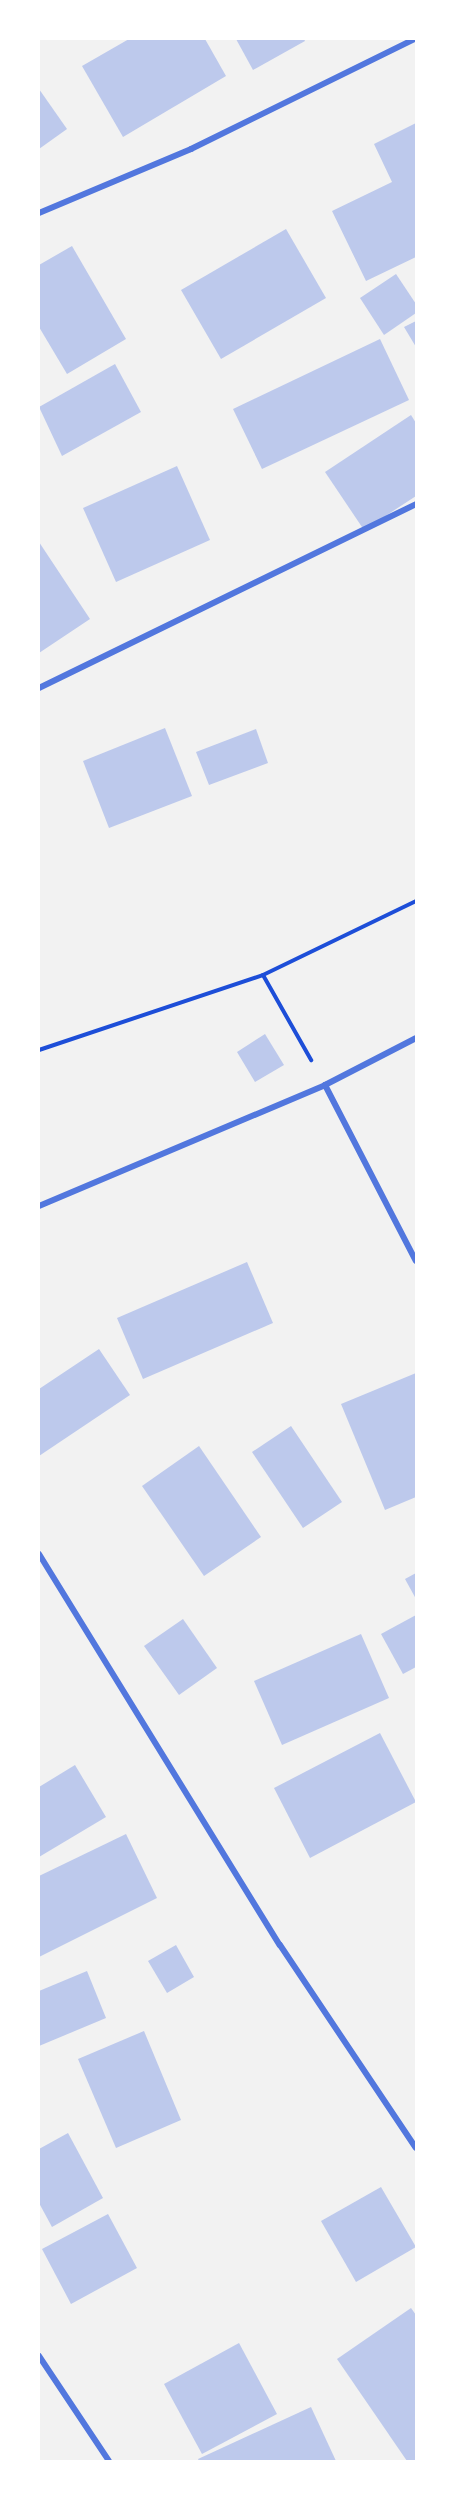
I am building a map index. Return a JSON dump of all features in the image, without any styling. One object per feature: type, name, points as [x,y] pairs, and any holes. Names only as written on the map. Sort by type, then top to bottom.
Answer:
[{"type":"street","points":[[39,213],[191,149],[415,39]]},
{"type":"street","points":[[39,688],[416,504]]},
{"type":"street","points":[[39,1206],[325,1085],[416,1038]]},
{"type":"street","points":[[325,1085],[416,1261]]},
{"type":"street","points":[[39,1554],[280,1945],[416,2148]]},
{"type":"street","points":[[39,2356],[110,2461]]},
{"type":"path","points":[[39,1050],[262,975],[416,901]]},
{"type":"path","points":[[262,975],[325,1085]]},
{"type":"building","points":[[129,39],[205,39],[226,76],[123,137],[82,66]]},
{"type":"building","points":[[236,39],[304,39],[305,41],[253,70]]},
{"type":"building","points":[[39,89],[67,129],[39,149]]},
{"type":"building","points":[[416,123],[416,257],[366,281],[332,211],[392,182],[374,144]]},
{"type":"building","points":[[286,229],[326,298],[221,359],[181,290]]},
{"type":"building","points":[[72,246],[126,339],[67,374],[39,327],[39,265]]},
{"type":"building","points":[[396,274],[416,304],[416,313],[384,335],[360,298]]},
{"type":"building","points":[[416,321],[416,347],[404,327]]},
{"type":"building","points":[[380,339],[409,400],[262,469],[233,409]]},
{"type":"building","points":[[115,364],[141,412],[62,456],[39,407]]},
{"type":"building","points":[[411,415],[416,423],[416,496],[364,530],[325,472]]},
{"type":"building","points":[[177,466],[210,540],[116,582],[83,508]]},
{"type":"building","points":[[39,542],[90,619],[39,653]]},
{"type":"building","points":[[165,728],[192,796],[109,828],[83,761]]},
{"type":"building","points":[[256,729],[268,763],[209,785],[196,752]]},
{"type":"building","points":[[265,1034],[284,1065],[255,1082],[237,1052]]},
{"type":"building","points":[[247,1262],[273,1323],[143,1379],[117,1318]]},
{"type":"building","points":[[99,1349],[130,1395],[39,1456],[39,1389]]},
{"type":"building","points":[[416,1373],[416,1497],[385,1510],[341,1404]]},
{"type":"building","points":[[291,1426],[342,1502],[303,1528],[252,1452]]},
{"type":"building","points":[[199,1446],[261,1537],[204,1576],[142,1486]]},
{"type":"building","points":[[416,1573],[416,1599],[405,1579]]},
{"type":"building","points":[[416,1615],[416,1667],[403,1674],[381,1634]]},
{"type":"building","points":[[183,1619],[217,1668],[179,1695],[144,1646]]},
{"type":"building","points":[[361,1634],[389,1698],[282,1745],[254,1681]]},
{"type":"building","points":[[380,1733],[416,1802],[310,1858],[274,1788]]},
{"type":"building","points":[[75,1765],[106,1817],[39,1857],[39,1787]]},
{"type":"building","points":[[126,1834],[157,1898],[39,1957],[39,1876]]},
{"type":"building","points":[[176,1945],[194,1977],[167,1993],[148,1961]]},
{"type":"building","points":[[87,1971],[106,2018],[39,2046],[39,1991]]},
{"type":"building","points":[[144,2031],[181,2120],[116,2148],[78,2059]]},
{"type":"building","points":[[68,2133],[103,2198],[52,2227],[39,2203],[39,2149]]},
{"type":"building","points":[[381,2187],[416,2247],[356,2282],[321,2221]]},
{"type":"building","points":[[108,2214],[137,2268],[71,2304],[42,2249]]},
{"type":"building","points":[[411,2308],[416,2315],[416,2461],[407,2461],[337,2359]]},
{"type":"building","points":[[239,2343],[277,2414],[202,2454],[164,2384]]},
{"type":"building","points":[[311,2407],[336,2461],[199,2461],[198,2459]]}]
